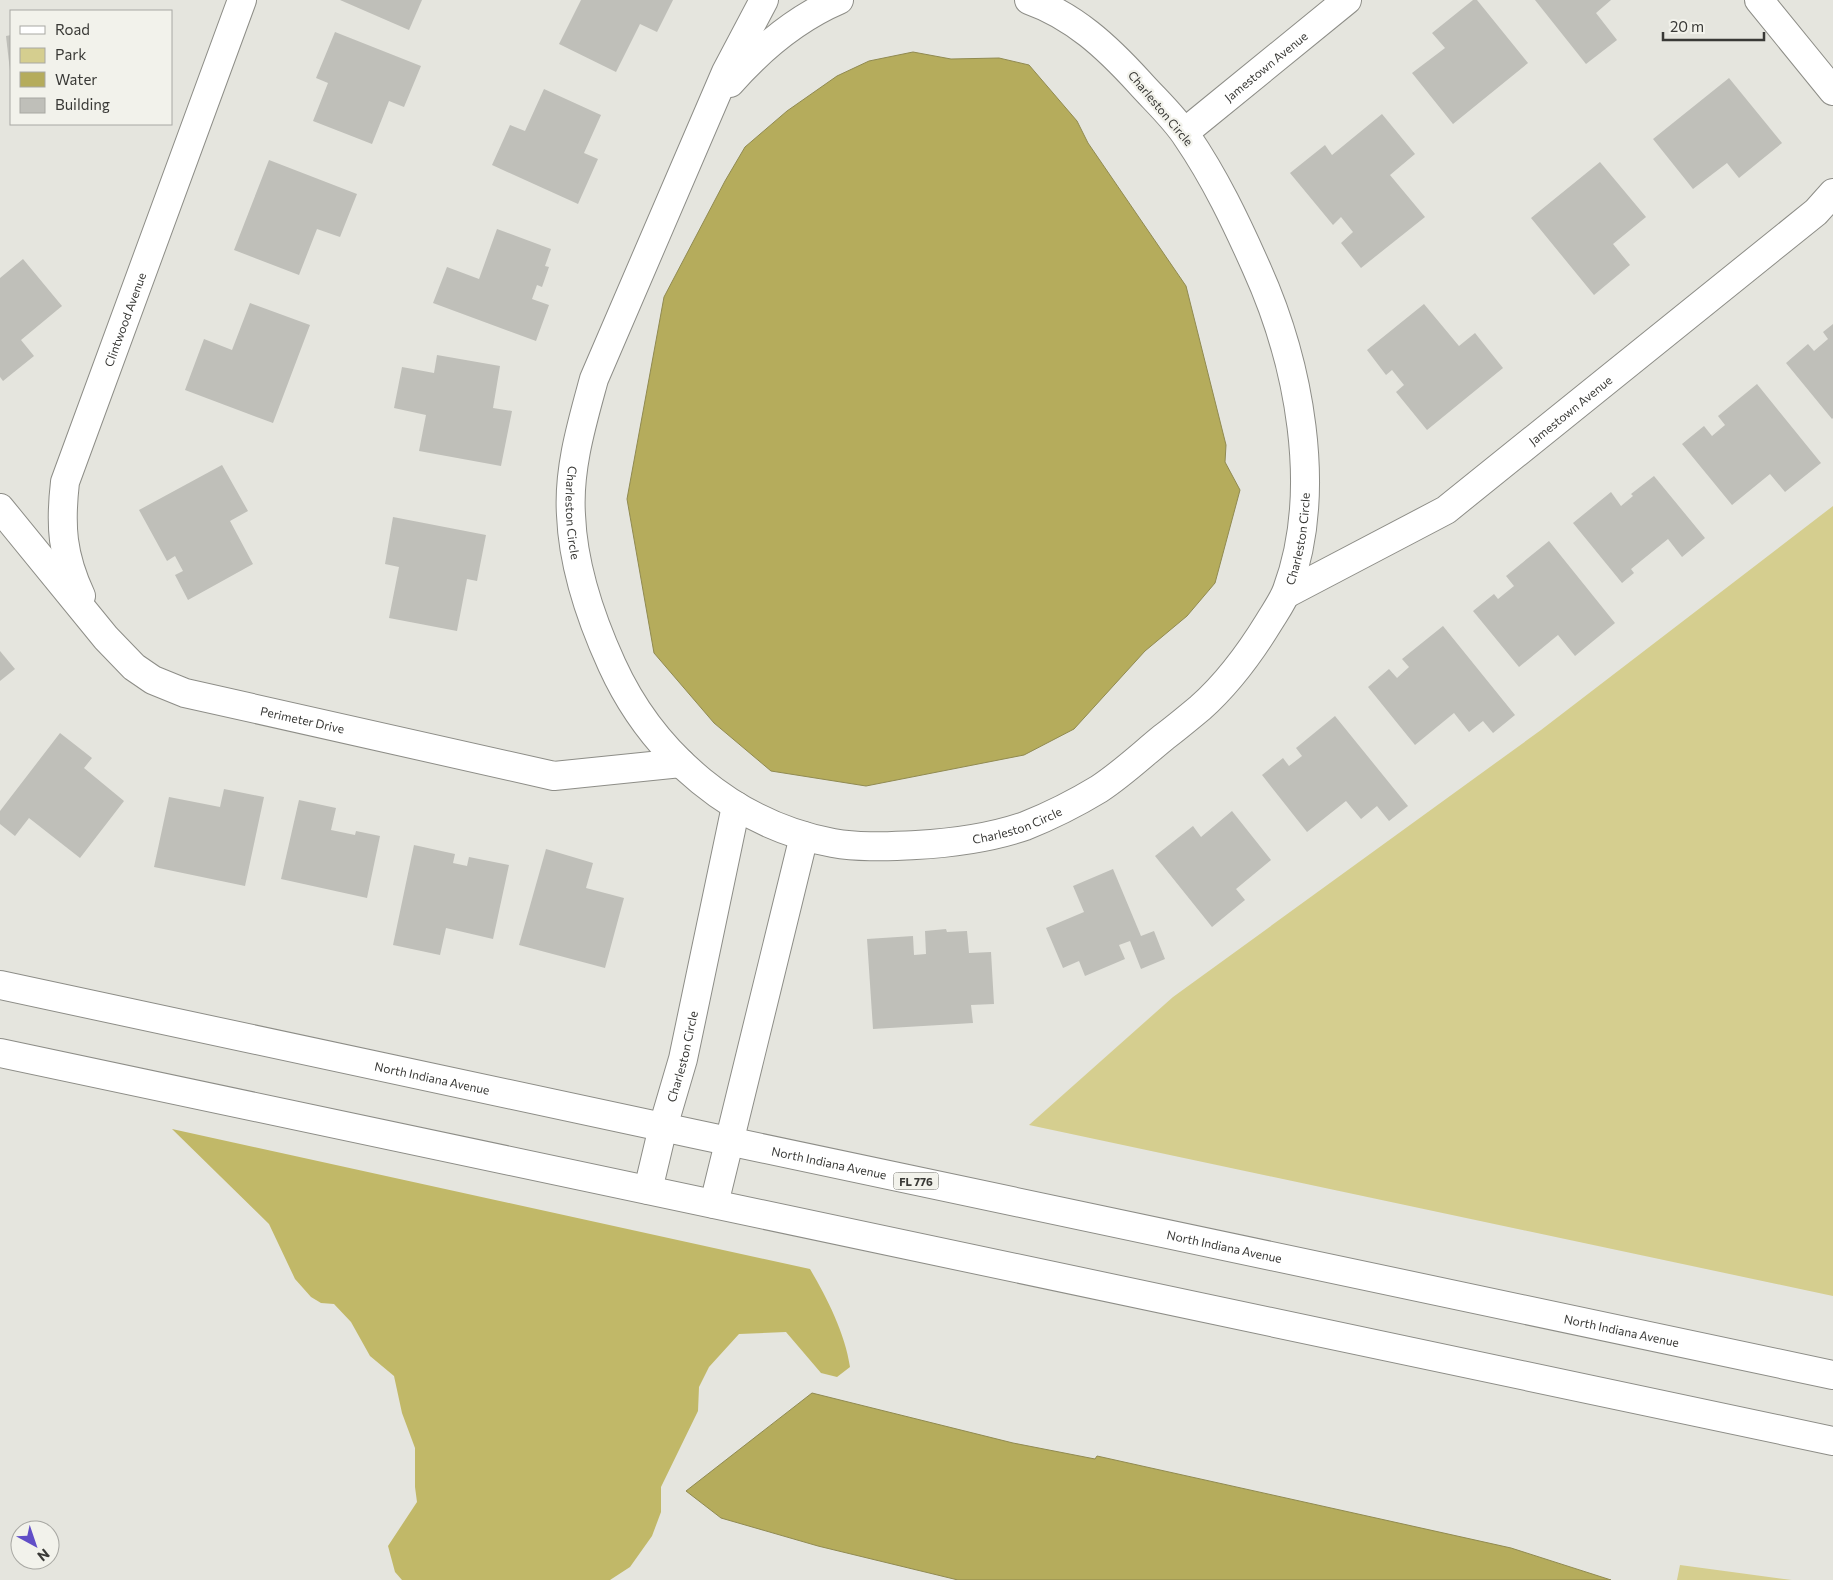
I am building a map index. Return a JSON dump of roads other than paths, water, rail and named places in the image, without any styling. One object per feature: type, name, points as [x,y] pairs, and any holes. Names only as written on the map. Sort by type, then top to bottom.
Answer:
[{"type":"street","name":"Charleston Circle","points":[[764,0],[726,72],[594,379],[580,428],[574,465],[570,512],[575,549],[584,588],[599,636],[620,682],[646,724],[681,763],[710,789],[736,806],[778,828],[834,843],[862,846],[939,844],[985,837],[1026,825],[1066,807],[1102,787],[1203,706],[1257,642],[1286,594],[1304,515],[1304,466],[1300,416],[1288,360],[1267,291],[1213,177],[1185,132],[1113,54],[1077,23],[1045,6],[1029,0]]},
{"type":"street","name":"Charleston Circle","points":[[713,102],[748,63],[784,32],[820,8],[839,0]]},
{"type":"street","name":"Jamestown Avenue","points":[[1185,132],[1347,0]]},
{"type":"street","points":[[1759,0],[1833,91]]},
{"type":"street","name":"Clintwood Avenue","points":[[106,638],[83,599],[70,572],[61,514],[65,482],[240,1]]},
{"type":"street","name":"Jamestown Avenue","points":[[1286,594],[1446,510],[1816,212],[1833,194]]},
{"type":"street","name":"Perimeter Drive","points":[[0,508],[106,638],[134,667],[153,680],[185,693],[554,776],[681,763]]},
{"type":"street","name":"Charleston Circle","points":[[648,1190],[663,1127],[683,1059],[736,806]]},
{"type":"street","points":[[714,1204],[804,836]]},
{"type":"street","name":"North Indiana Avenue","points":[[0,985],[1833,1375]]},
{"type":"street","points":[[0,1053],[1833,1441]]},
{"type":"water","points":[[913,52],[951,59],[999,58],[1029,65],[1077,121],[1088,143],[1186,286],[1226,445],[1225,462],[1240,490],[1215,583],[1187,616],[1145,651],[1074,729],[1024,755],[866,786],[771,771],[714,723],[654,653],[627,499],[664,297],[745,147],[787,111],[837,76],[869,61]]},
{"type":"water","points":[[812,1393],[1013,1443],[1095,1459],[1097,1456],[1511,1548],[1611,1580],[958,1580],[818,1546],[721,1518],[686,1491]]}]
